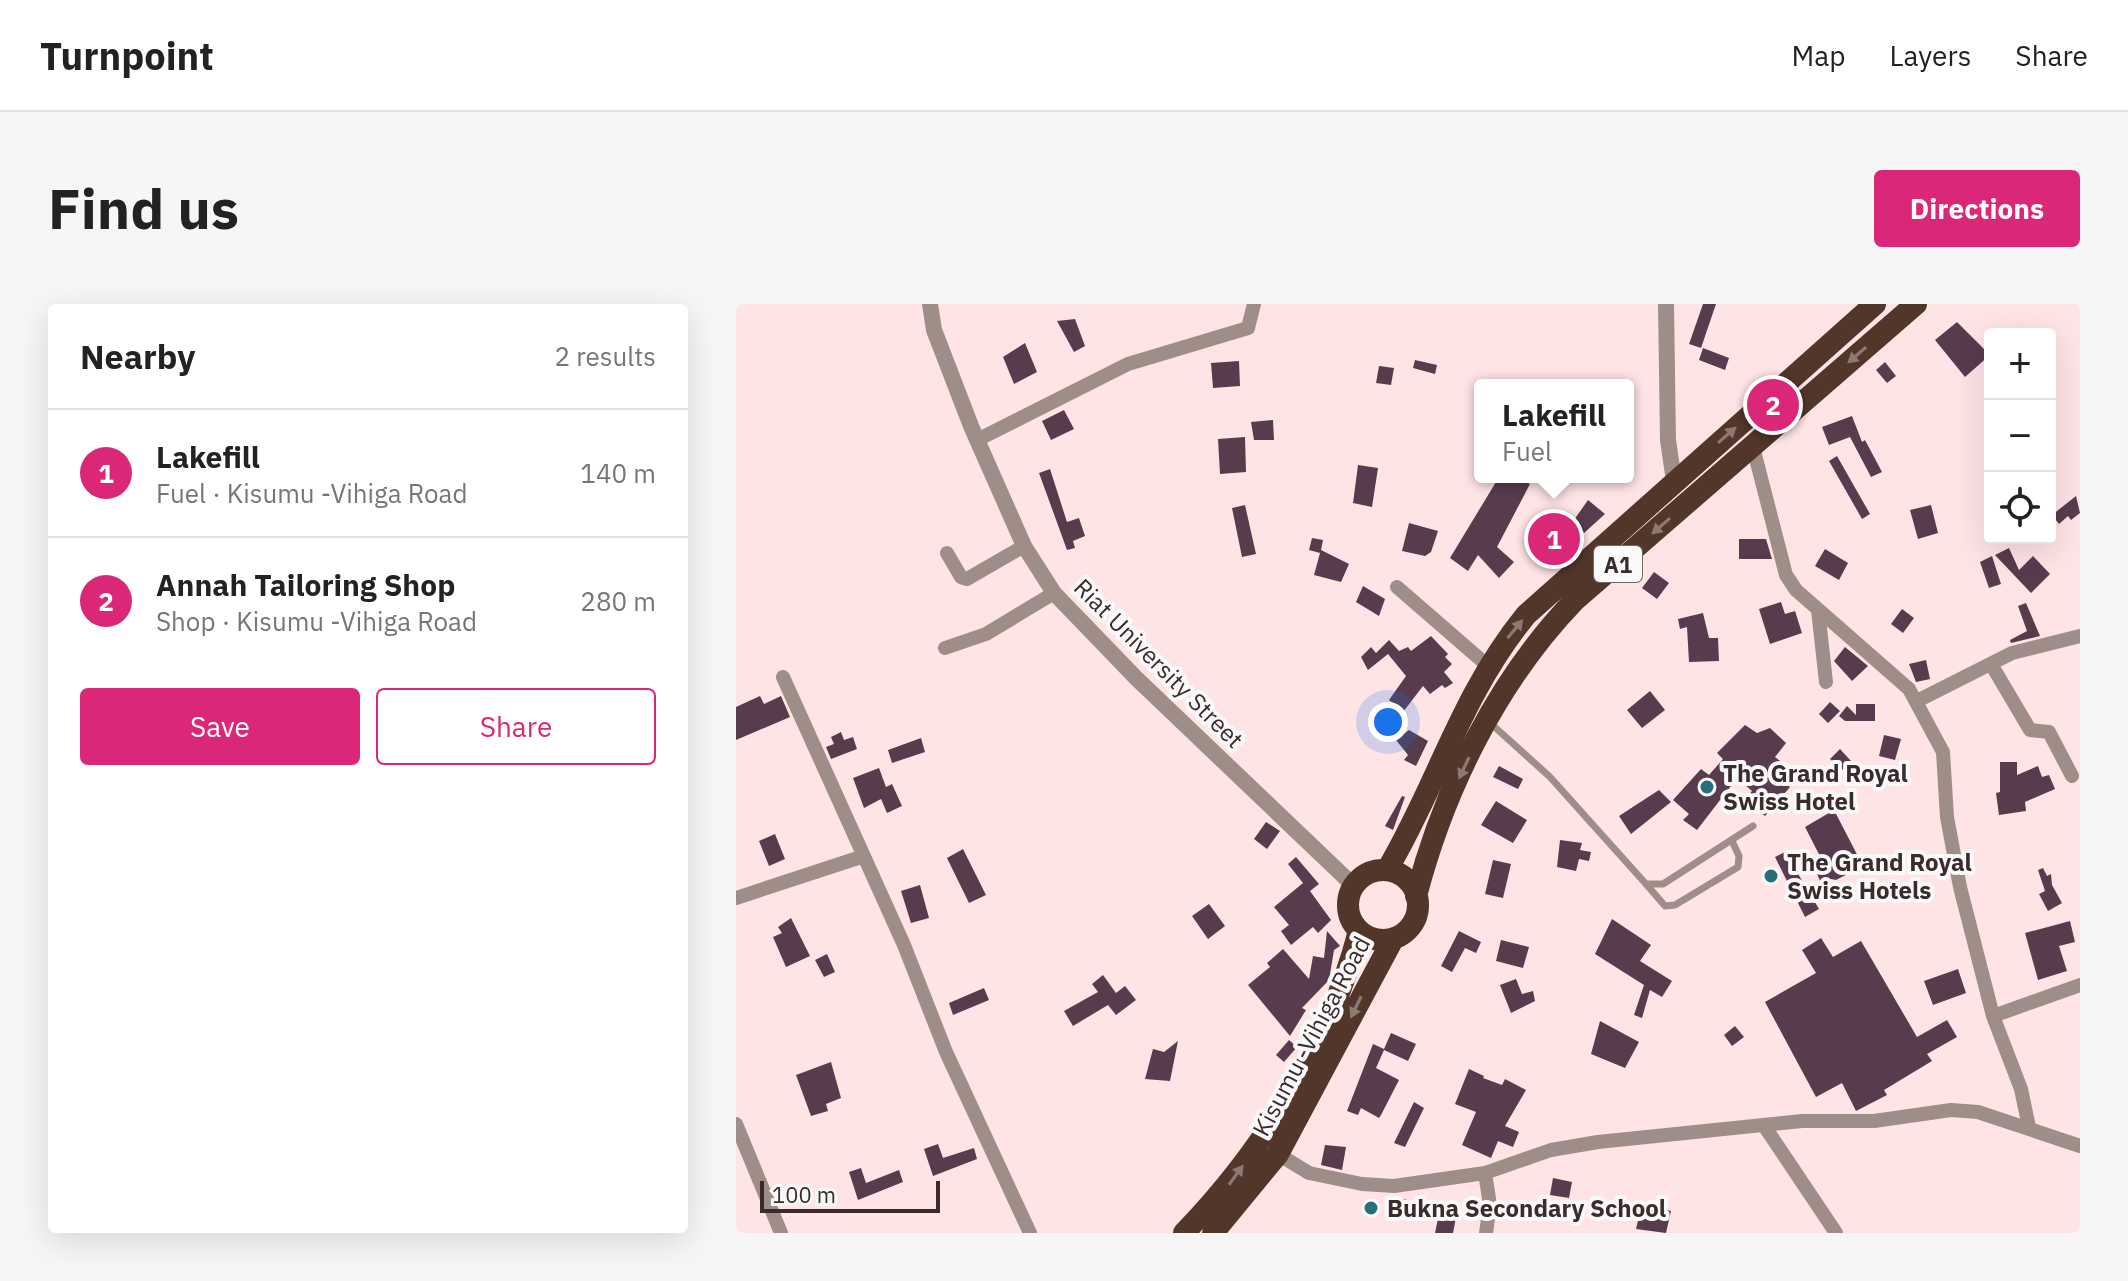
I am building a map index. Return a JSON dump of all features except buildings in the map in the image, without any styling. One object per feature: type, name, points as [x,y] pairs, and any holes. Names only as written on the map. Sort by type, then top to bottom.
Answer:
[{"type":"highway","name":"A1","points":[[1387,870],[1488,666],[1535,606],[1875,304]]},
{"type":"highway","name":"A1","points":[[1393,939],[1412,924],[1417,912],[1416,896],[1427,853],[1487,719],[1557,619],[1916,304]]},
{"type":"highway","points":[[1393,939],[1382,940],[1359,931],[1348,912],[1354,886],[1366,875],[1387,870],[1406,879],[1416,896]]},
{"type":"highway","name":"Kisumu -Vihiga Road","points":[[1184,1233],[1222,1193],[1260,1142],[1299,1079],[1335,1005],[1359,931]]},
{"type":"highway","name":"Kisumu -Vihiga Road","points":[[1213,1233],[1278,1154],[1393,939]]},
{"type":"street","name":"Riat University Street","points":[[930,304],[948,369],[977,440],[1024,546],[1054,593],[1136,678],[1354,886]]},
{"type":"street","points":[[977,440],[1128,364],[1248,328],[1254,304]]},
{"type":"street","points":[[1666,304],[1668,440],[1674,481]]},
{"type":"street","points":[[1753,447],[1786,575],[1796,590],[1838,624],[1917,701],[1943,752],[1947,817],[1960,887],[1993,1016],[2021,1089],[2029,1127]]},
{"type":"street","points":[[947,553],[961,577],[967,579],[1024,546]]},
{"type":"street","points":[[1397,587],[1488,666]]},
{"type":"street","points":[[945,648],[986,634],[1054,593]]},
{"type":"street","points":[[1818,610],[1826,682]]},
{"type":"street","points":[[1917,701],[2012,653],[2080,636]]},
{"type":"street","points":[[1991,664],[2030,730],[2049,732],[2072,776]]},
{"type":"street","points":[[783,677],[864,856],[946,1052],[1030,1233]]},
{"type":"street","points":[[736,898],[864,856]]},
{"type":"street","points":[[1993,1016],[2080,985]]},
{"type":"street","points":[[1278,1154],[1309,1173],[1362,1184],[1444,1182],[1485,1173],[1551,1150],[1598,1142],[1802,1121],[1874,1121],[1951,1110],[1978,1112],[2080,1146]]},
{"type":"street","points":[[736,1124],[781,1233]]},
{"type":"street","points":[[1765,1127],[1836,1233]]},
{"type":"street","points":[[1485,1173],[1490,1205],[1486,1233]]},
{"type":"lane","points":[[1487,719],[1550,777],[1665,906],[1675,905],[1738,867],[1739,856],[1732,841]]},
{"type":"lane","points":[[1646,884],[1663,884],[1753,826]]},
{"type":"place","name":"Annah Tailoring Shop","points":[[1773,405]]},
{"type":"place","name":"Lakefill","points":[[1554,539]]},
{"type":"place","name":"The Grand Royal Swiss Hotel","points":[[1707,787]]},
{"type":"place","name":"The Grand Royal Swiss Hotels","points":[[1771,876]]},
{"type":"place","name":"Bukna Secondary School","points":[[1371,1208]]}]
